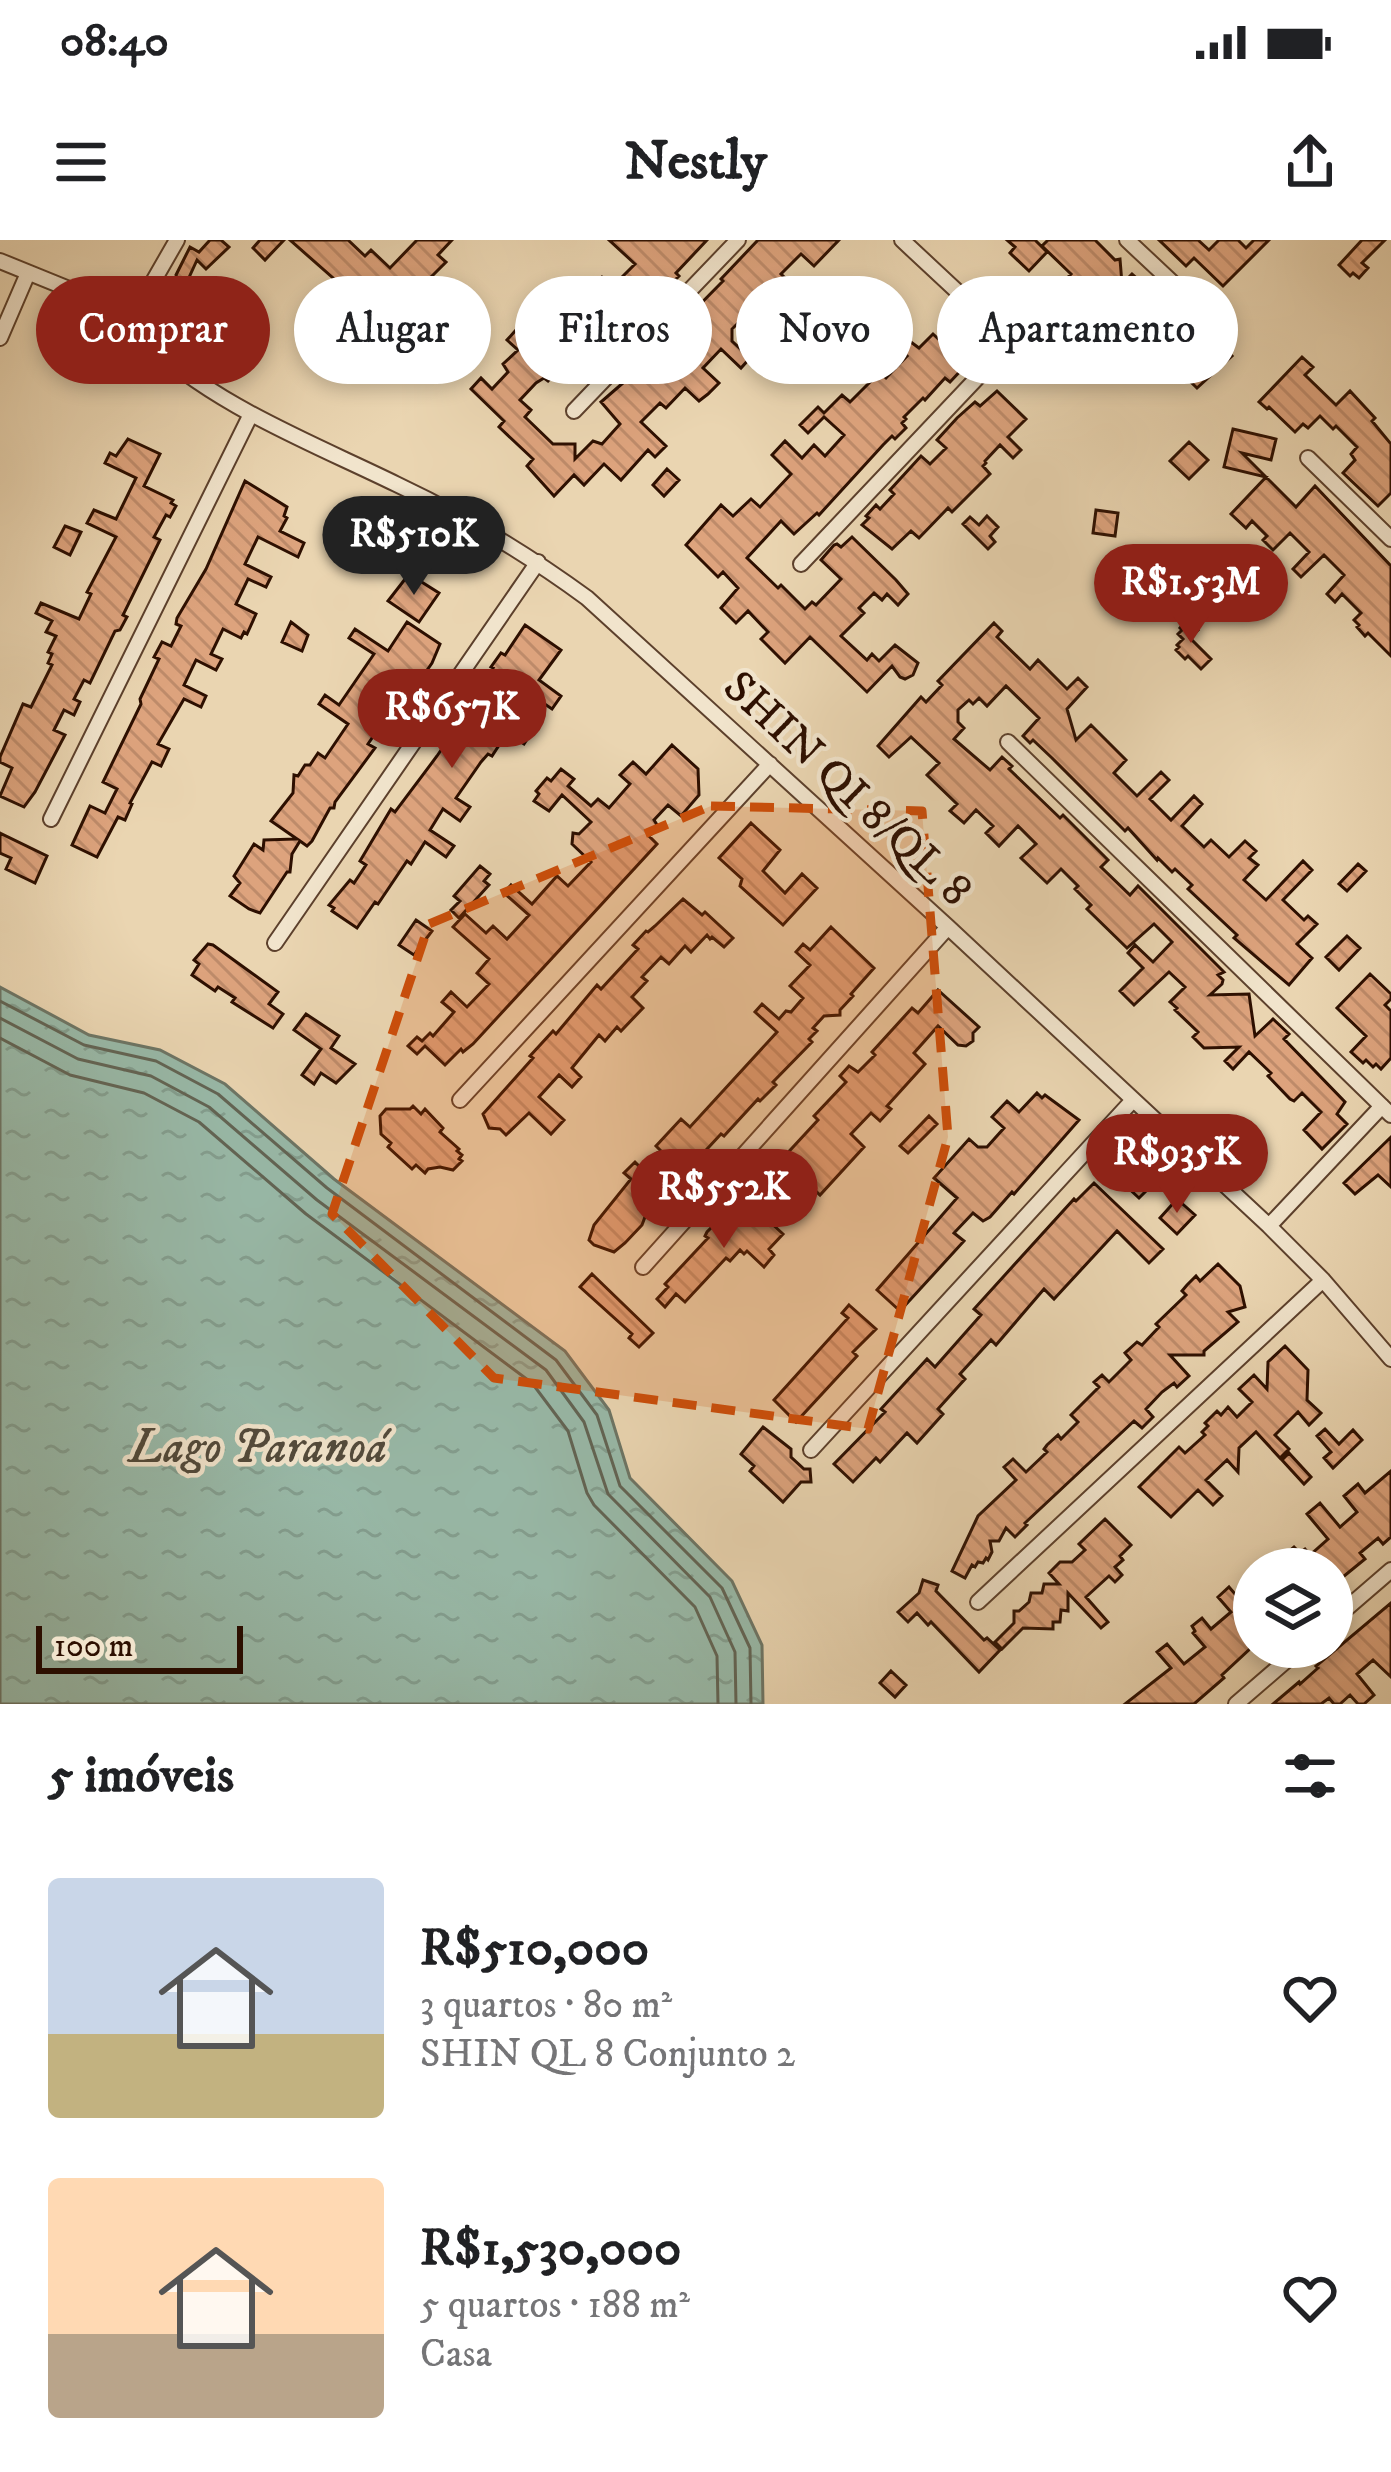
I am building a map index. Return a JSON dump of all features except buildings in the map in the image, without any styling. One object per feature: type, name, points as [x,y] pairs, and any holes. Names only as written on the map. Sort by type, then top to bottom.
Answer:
[{"type":"street","points":[[158,276],[177,240]]},
{"type":"street","points":[[574,411],[738,240]]},
{"type":"street","points":[[801,564],[996,358],[1000,342],[991,323],[902,240]]},
{"type":"street","points":[[1127,240],[1166,276]]},
{"type":"street","points":[[0,261],[36,276]]},
{"type":"street","points":[[163,267],[163,276]]},
{"type":"street","points":[[0,338],[28,273]]},
{"type":"street","name":"SHIN QI 8/QL 8","points":[[204,384],[251,414],[423,497],[538,562],[587,598],[1268,1226],[1323,1280],[1391,1359]]},
{"type":"street","points":[[51,819],[251,414]]},
{"type":"street","points":[[1308,458],[1391,539]]},
{"type":"street","points":[[275,943],[538,562]]},
{"type":"street","points":[[1008,742],[1387,1111],[1268,1226]]},
{"type":"street","points":[[460,1100],[770,764]]},
{"type":"street","points":[[643,1267],[948,927]]},
{"type":"street","points":[[811,1450],[1133,1100]]},
{"type":"street","points":[[978,1602],[1323,1280]]},
{"type":"street","points":[[1353,1603],[1391,1570]]},
{"type":"street","points":[[1236,1704],[1278,1668]]},
{"type":"highlighted area","points":[[711,806],[922,811],[948,1137],[868,1429],[494,1378],[332,1214],[429,924]]},
{"type":"water","name":"Lago Paranoá","points":[[0,987],[89,1035],[160,1050],[225,1084],[334,1179],[565,1351],[609,1410],[630,1478],[732,1581],[762,1645],[763,1704],[0,1704]]}]
